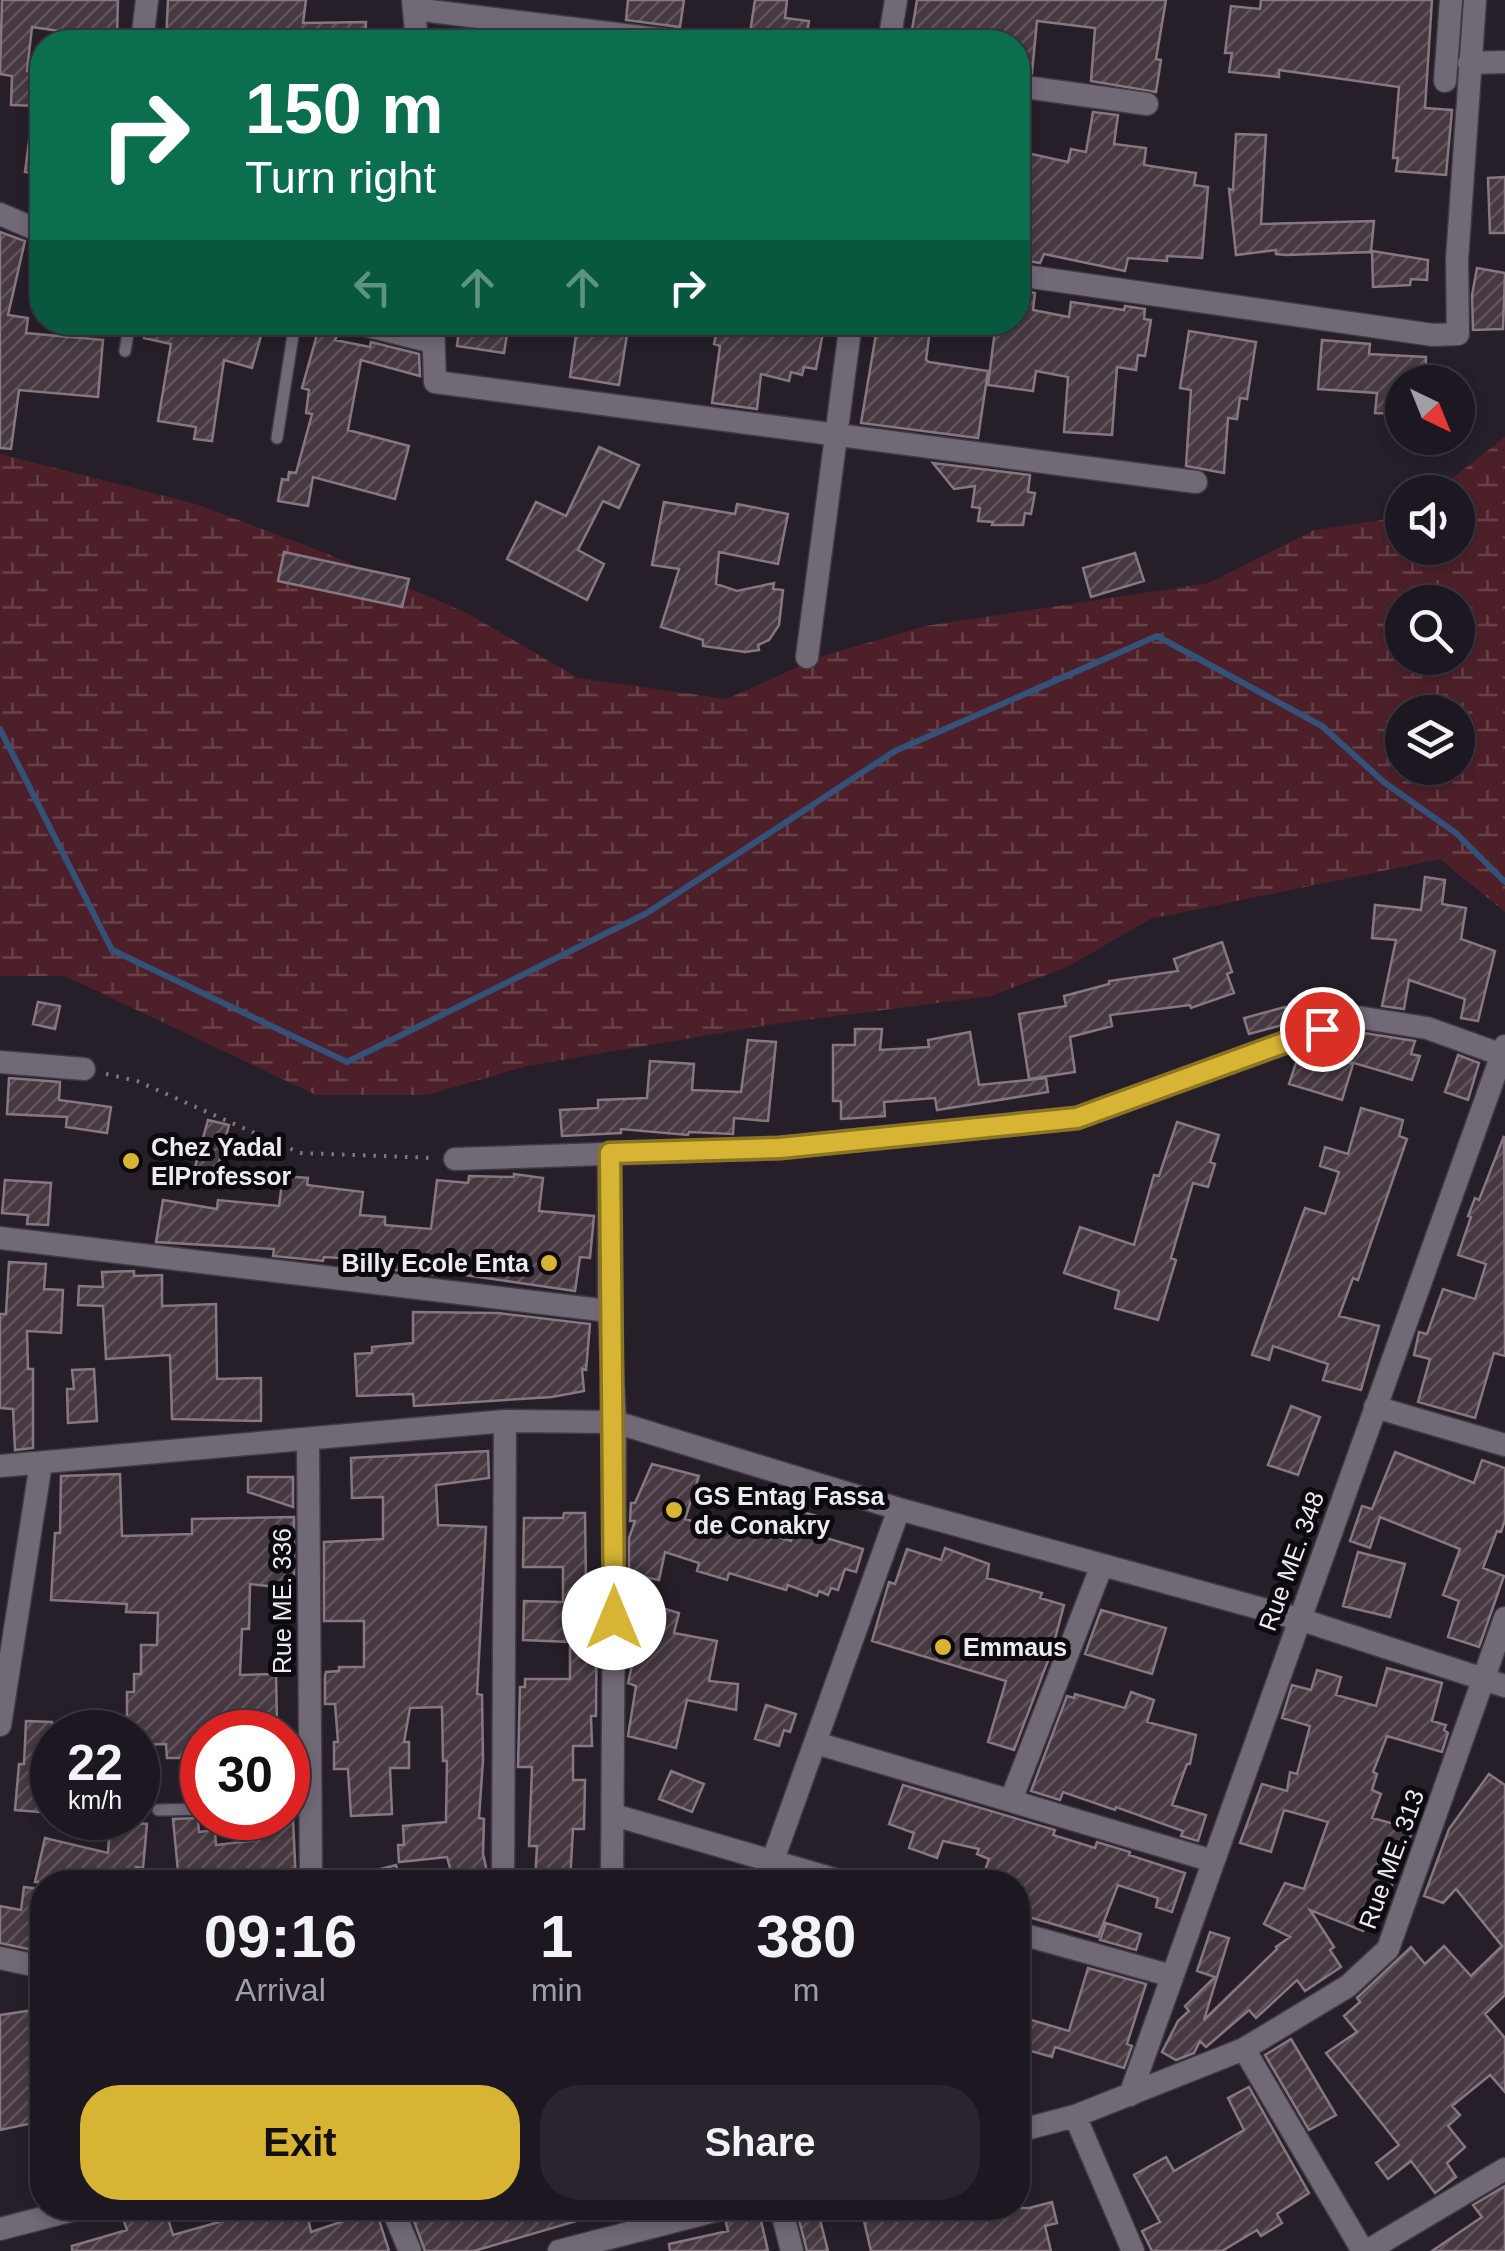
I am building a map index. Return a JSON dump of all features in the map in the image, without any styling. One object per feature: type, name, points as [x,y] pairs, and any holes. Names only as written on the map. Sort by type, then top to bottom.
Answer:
[{"type":"street","points":[[143,30],[147,0]]},
{"type":"street","points":[[892,30],[896,0]]},
{"type":"street","points":[[1445,81],[1451,0]]},
{"type":"street","points":[[1030,277],[1433,335],[1458,334],[1457,260],[1474,0]]},
{"type":"street","points":[[416,30],[414,5],[595,30]]},
{"type":"street","points":[[1469,63],[1505,62]]},
{"type":"street","points":[[1030,88],[1146,104]]},
{"type":"street","points":[[0,214],[30,227]]},
{"type":"street","points":[[433,335],[436,382],[1196,482]]},
{"type":"street","points":[[806,656],[849,335]]},
{"type":"street","points":[[455,1159],[780,1148],[1077,1118],[1357,1016],[1427,1028],[1504,1052]]},
{"type":"street","name":"Rue ME. 348","points":[[1130,2095],[1504,1052]]},
{"type":"street","points":[[0,1062],[84,1069]]},
{"type":"street","points":[[610,1153],[609,1311],[614,1422],[612,1870]]},
{"type":"street","points":[[0,1238],[609,1311]]},
{"type":"street","points":[[1375,1407],[1505,1445]]},
{"type":"street","points":[[503,1870],[505,1421]]},
{"type":"street","points":[[0,1466],[505,1421],[614,1422],[899,1509],[1300,1619],[1495,1682]]},
{"type":"street","name":"Rue ME. 336","points":[[301,1710],[308,1439]]},
{"type":"street","points":[[0,1724],[41,1462]]},
{"type":"street","points":[[770,1870],[899,1509]]},
{"type":"street","points":[[1011,1800],[1102,1565]]},
{"type":"street","name":"Rue ME. 313","points":[[1030,2128],[1074,2116],[1244,2049],[1348,1986],[1388,1949],[1495,1682],[1505,1618]]},
{"type":"street","points":[[816,1742],[1213,1861]]},
{"type":"street","points":[[614,1815],[764,1870]]},
{"type":"street","name":"Rue ME. 336","points":[[304,1840],[309,1870]]},
{"type":"street","points":[[1030,1937],[1172,1976]]},
{"type":"street","points":[[0,1958],[30,1965]]},
{"type":"street","points":[[1244,2049],[1365,2251],[1505,2169]]},
{"type":"street","points":[[1074,2116],[1133,2251]]},
{"type":"street","points":[[0,2229],[35,2220]]},
{"type":"street","points":[[397,2220],[410,2251]]},
{"type":"street","points":[[559,2251],[679,2220]]},
{"type":"street","points":[[784,2220],[792,2251]]},
{"type":"lane","points":[[125,351],[128,335]]},
{"type":"lane","points":[[277,438],[294,335]]},
{"type":"path","points":[[84,1069],[137,1081],[300,1153],[455,1159]]},
{"type":"green space","points":[[1505,437],[1505,912],[1440,859],[1150,919],[1069,966],[991,996],[767,1025],[527,1066],[427,1095],[316,1095],[65,976],[0,976],[0,454],[196,504],[325,553],[467,613],[578,678],[727,699],[820,657],[925,626],[1209,583],[1314,530],[1385,520],[1385,565],[1475,565],[1475,475],[1457,475]]},
{"type":"building","points":[[2,0],[118,0],[117,30],[32,27],[27,71],[30,106],[11,105],[12,76],[0,74]]},
{"type":"building","points":[[168,0],[306,0],[303,23],[366,22],[366,30],[167,30]]},
{"type":"building","points":[[628,0],[684,0],[680,27],[626,20]]},
{"type":"building","points":[[755,0],[787,0],[785,18],[809,21],[807,30],[750,30]]},
{"type":"building","points":[[917,0],[1166,0],[1156,59],[1161,60],[1156,92],[1091,81],[1095,28],[1037,21],[1032,73],[1030,30],[912,30]]},
{"type":"building","points":[[1261,0],[1432,0],[1425,108],[1452,110],[1446,175],[1396,171],[1398,158],[1393,158],[1399,87],[1279,70],[1279,77],[1229,72],[1232,53],[1225,53],[1231,6],[1260,9]]},
{"type":"building","points":[[1093,112],[1118,115],[1114,144],[1146,148],[1144,165],[1196,173],[1194,185],[1208,187],[1202,258],[1128,258],[1125,271],[1044,254],[1040,263],[1030,261],[1030,154],[1068,162],[1071,149],[1086,152]]},
{"type":"building","points":[[30,133],[30,173],[25,172]]},
{"type":"building","points":[[1236,134],[1266,135],[1261,224],[1374,221],[1371,252],[1286,255],[1276,254],[1276,250],[1236,255],[1229,189],[1233,190]]},
{"type":"building","points":[[1505,177],[1505,233],[1490,233],[1488,178]]},
{"type":"building","points":[[0,232],[25,241],[8,315],[28,318],[26,333],[30,335],[103,340],[98,397],[19,390],[11,449],[0,448]]},
{"type":"building","points":[[1372,251],[1428,260],[1427,280],[1411,279],[1410,285],[1373,287]]},
{"type":"building","points":[[1477,268],[1505,273],[1503,329],[1473,330],[1472,295]]},
{"type":"building","points":[[1030,292],[1035,293],[1033,310],[1069,317],[1071,302],[1124,310],[1125,306],[1145,309],[1144,319],[1151,320],[1145,356],[1138,355],[1136,370],[1117,367],[1112,435],[1064,432],[1068,377],[1036,371],[1033,391],[988,385],[994,335],[1030,335]]},
{"type":"building","points":[[1189,331],[1256,342],[1247,399],[1240,398],[1237,419],[1228,418],[1224,473],[1186,466],[1191,390],[1180,388]]},
{"type":"building","points":[[261,335],[252,368],[224,360],[212,441],[194,439],[196,427],[158,421],[171,344],[144,338]]},
{"type":"building","points":[[317,335],[333,335],[337,336],[335,340],[370,347],[371,342],[419,354],[420,376],[361,360],[348,430],[409,446],[395,499],[313,477],[308,506],[278,501],[282,479],[288,480],[289,472],[296,473],[312,414],[306,413],[309,390],[302,388]]},
{"type":"building","points":[[458,335],[507,335],[504,353],[457,346]]},
{"type":"building","points":[[576,335],[627,335],[619,385],[570,377]]},
{"type":"building","points":[[716,335],[823,335],[816,369],[804,367],[802,375],[791,372],[789,381],[761,374],[757,409],[712,403],[720,346],[714,344]]},
{"type":"building","points":[[876,335],[929,335],[926,360],[929,362],[988,371],[978,438],[861,423]]},
{"type":"building","points":[[1322,340],[1370,344],[1369,354],[1426,357],[1426,365],[1385,365],[1385,413],[1375,413],[1377,393],[1318,389]]},
{"type":"building","points":[[599,447],[639,465],[619,508],[603,501],[578,550],[604,564],[587,600],[507,559],[536,502],[566,516]]},
{"type":"building","points":[[933,463],[1030,475],[1028,492],[1035,493],[1031,514],[1025,513],[1023,525],[978,521],[980,508],[972,507],[975,486],[954,489]]},
{"type":"building","points":[[664,502],[735,514],[737,504],[788,514],[778,564],[719,552],[716,584],[737,591],[774,583],[773,589],[783,590],[779,625],[769,640],[758,645],[759,650],[703,646],[703,640],[661,627],[679,569],[652,565]]},
{"type":"building","points":[[284,552],[409,579],[402,607],[278,581]]},
{"type":"building","points":[[1135,553],[1144,581],[1091,597],[1083,568]]},
{"type":"building","points":[[1425,877],[1445,880],[1442,904],[1466,908],[1461,939],[1495,951],[1478,1021],[1461,1018],[1465,999],[1409,980],[1404,1009],[1382,1006],[1396,940],[1372,938],[1375,905],[1421,910]]},
{"type":"building","points":[[1222,942],[1234,993],[1191,1008],[1190,1005],[1110,1015],[1112,1026],[1070,1037],[1075,1072],[1029,1079],[1019,1014],[1066,1006],[1064,996],[1109,981],[1178,971],[1174,959]]},
{"type":"building","points":[[38,1002],[60,1006],[55,1029],[33,1024]]},
{"type":"building","points":[[1285,1007],[1290,1023],[1249,1034],[1244,1018]]},
{"type":"building","points":[[855,1029],[882,1029],[880,1050],[929,1047],[928,1040],[970,1032],[979,1085],[1046,1078],[1048,1092],[937,1110],[935,1098],[884,1102],[885,1116],[841,1119],[841,1101],[833,1101],[833,1045],[855,1045]]},
{"type":"building","points":[[1358,1032],[1415,1041],[1411,1054],[1420,1056],[1412,1080],[1340,1059],[1346,1037]]},
{"type":"building","points":[[748,1040],[776,1042],[768,1121],[734,1118],[733,1134],[688,1135],[621,1129],[621,1133],[562,1136],[560,1110],[598,1108],[598,1100],[647,1098],[650,1061],[694,1064],[692,1090],[741,1092]]},
{"type":"building","points":[[1311,1050],[1353,1064],[1342,1100],[1289,1084],[1298,1057],[1308,1060]]},
{"type":"building","points":[[1458,1055],[1479,1063],[1468,1100],[1445,1092]]},
{"type":"building","points":[[9,1078],[60,1082],[59,1100],[111,1107],[107,1133],[66,1127],[67,1117],[7,1114]]},
{"type":"building","points":[[1361,1108],[1403,1120],[1399,1136],[1407,1139],[1358,1280],[1353,1278],[1339,1316],[1379,1326],[1361,1390],[1323,1380],[1328,1364],[1273,1346],[1269,1360],[1252,1355],[1305,1208],[1325,1214],[1339,1172],[1320,1166],[1325,1147],[1348,1154]]},
{"type":"building","points":[[208,1120],[229,1125],[215,1177],[194,1171]]},
{"type":"building","points":[[1177,1122],[1219,1135],[1210,1162],[1215,1164],[1208,1187],[1193,1183],[1158,1320],[1115,1308],[1119,1291],[1064,1273],[1080,1227],[1134,1245],[1154,1175],[1159,1176]]},
{"type":"building","points":[[1504,1136],[1505,1356],[1494,1353],[1475,1418],[1418,1402],[1430,1359],[1414,1355],[1419,1332],[1427,1334],[1443,1289],[1475,1299],[1486,1264],[1458,1255],[1471,1217],[1468,1216],[1475,1198],[1479,1200]]},
{"type":"building","points":[[514,1174],[543,1178],[539,1211],[594,1216],[590,1258],[580,1257],[575,1291],[437,1271],[437,1275],[386,1269],[387,1261],[324,1257],[323,1261],[273,1256],[274,1249],[156,1242],[163,1200],[217,1209],[218,1200],[279,1206],[283,1176],[308,1178],[307,1185],[363,1192],[360,1215],[385,1217],[385,1225],[431,1229],[437,1180],[468,1183],[469,1176]]},
{"type":"building","points":[[5,1180],[51,1183],[48,1225],[27,1224],[28,1215],[2,1213]]},
{"type":"building","points":[[9,1262],[46,1264],[44,1289],[63,1290],[61,1333],[27,1331],[28,1369],[33,1369],[33,1448],[15,1450],[13,1409],[0,1408],[0,1314],[6,1314]]},
{"type":"building","points":[[134,1271],[134,1276],[162,1275],[162,1306],[216,1304],[217,1379],[261,1378],[261,1421],[172,1419],[170,1355],[106,1359],[103,1306],[78,1305],[79,1286],[103,1287],[102,1272]]},
{"type":"building","points":[[413,1312],[498,1313],[590,1324],[586,1370],[582,1369],[584,1391],[552,1397],[414,1406],[413,1394],[357,1396],[355,1354],[372,1353],[372,1347],[413,1343]]},
{"type":"building","points":[[94,1369],[97,1421],[68,1423],[67,1389],[74,1389],[72,1370]]},
{"type":"building","points":[[1291,1406],[1320,1417],[1298,1475],[1268,1465]]},
{"type":"building","points":[[488,1451],[489,1478],[436,1485],[438,1525],[486,1527],[477,1694],[482,1695],[479,1818],[484,1819],[487,1870],[451,1870],[447,1857],[399,1862],[398,1845],[404,1845],[403,1826],[446,1822],[447,1761],[443,1761],[442,1707],[410,1708],[404,1742],[409,1742],[409,1768],[390,1768],[392,1814],[351,1816],[348,1769],[334,1769],[334,1742],[338,1742],[335,1704],[325,1704],[325,1676],[326,1672],[339,1671],[339,1667],[364,1667],[364,1621],[324,1621],[324,1542],[383,1539],[383,1497],[352,1498],[351,1458]]},
{"type":"building","points":[[1395,1452],[1474,1483],[1482,1460],[1505,1468],[1505,1520],[1483,1568],[1504,1576],[1479,1647],[1448,1637],[1459,1601],[1443,1595],[1460,1549],[1380,1517],[1370,1548],[1350,1541],[1362,1506],[1372,1509]]},
{"type":"building","points":[[652,1464],[699,1476],[685,1519],[726,1531],[728,1522],[791,1541],[799,1511],[828,1519],[823,1537],[863,1549],[856,1572],[845,1569],[838,1590],[831,1588],[828,1595],[819,1591],[817,1596],[788,1585],[786,1590],[729,1573],[727,1580],[697,1571],[699,1563],[665,1552],[659,1580],[629,1574],[629,1538],[635,1521],[630,1521],[631,1503],[635,1503]]},
{"type":"building","points":[[120,1474],[122,1536],[192,1534],[192,1519],[294,1517],[294,1589],[250,1584],[249,1629],[242,1629],[240,1675],[276,1674],[277,1710],[180,1710],[180,1758],[167,1758],[166,1744],[160,1744],[160,1710],[127,1710],[127,1692],[134,1692],[134,1674],[141,1674],[141,1645],[157,1645],[158,1613],[126,1612],[127,1604],[51,1600],[55,1533],[60,1533],[61,1476]]},
{"type":"building","points":[[248,1477],[293,1477],[293,1507],[248,1492]]},
{"type":"building","points":[[564,1513],[585,1513],[586,1583],[597,1583],[596,1716],[591,1716],[592,1746],[573,1746],[573,1780],[585,1780],[584,1829],[573,1829],[571,1870],[536,1870],[537,1846],[529,1846],[532,1767],[518,1767],[520,1687],[525,1687],[525,1679],[570,1679],[570,1642],[523,1640],[524,1601],[563,1602],[563,1567],[523,1567],[524,1518],[563,1518]]},
{"type":"building","points":[[945,1548],[989,1564],[987,1578],[1042,1593],[1040,1598],[1064,1605],[1052,1650],[1014,1750],[988,1742],[1006,1681],[872,1641],[889,1582],[895,1584],[907,1549],[941,1560]]},
{"type":"building","points":[[1358,1552],[1405,1564],[1390,1617],[1343,1606]]},
{"type":"building","points":[[662,1608],[679,1613],[674,1633],[717,1641],[709,1681],[738,1684],[736,1710],[687,1700],[676,1748],[628,1736],[636,1686],[628,1683],[636,1647],[652,1651]]},
{"type":"building","points":[[1101,1610],[1166,1628],[1152,1674],[1085,1654]]},
{"type":"building","points":[[1387,1668],[1442,1683],[1432,1721],[1446,1725],[1444,1730],[1448,1733],[1442,1752],[1387,1736],[1373,1772],[1377,1774],[1372,1790],[1381,1794],[1372,1818],[1413,1829],[1392,1885],[1383,1882],[1363,1931],[1310,1910],[1334,1947],[1330,1950],[1341,1967],[1305,1991],[1297,1980],[1256,2018],[1249,2010],[1206,2047],[1200,2041],[1194,2053],[1176,2060],[1162,2052],[1178,2021],[1189,2011],[1185,2006],[1215,1977],[1197,1971],[1210,1932],[1229,1938],[1204,2020],[1290,1937],[1264,1924],[1285,1883],[1304,1889],[1328,1822],[1284,1810],[1271,1852],[1240,1843],[1262,1784],[1287,1791],[1290,1772],[1297,1774],[1310,1726],[1282,1718],[1292,1685],[1311,1690],[1317,1670],[1341,1677],[1336,1695],[1376,1706]]},
{"type":"building","points":[[1131,1692],[1154,1700],[1147,1722],[1196,1735],[1190,1764],[1172,1805],[1206,1815],[1198,1841],[1181,1836],[1183,1831],[1116,1807],[1115,1810],[1063,1792],[1060,1800],[1031,1791],[1067,1696],[1074,1698],[1075,1694],[1125,1708]]},
{"type":"building","points":[[766,1705],[796,1714],[790,1732],[784,1730],[779,1746],[755,1739]]},
{"type":"building","points":[[26,1721],[30,1721],[30,1811],[15,1810],[19,1764],[24,1764]]},
{"type":"building","points":[[671,1771],[704,1784],[692,1812],[659,1799]]},
{"type":"building","points":[[1489,1774],[1505,1785],[1505,1995],[1485,2014],[1505,2038],[1505,2092],[1490,2075],[1452,2106],[1460,2115],[1448,2126],[1465,2147],[1447,2163],[1456,2177],[1435,2193],[1411,2161],[1388,2179],[1376,2163],[1399,2145],[1326,2053],[1357,2032],[1344,2016],[1360,2002],[1357,1998],[1411,1947],[1425,1964],[1444,1946],[1471,1976],[1502,1946],[1456,1889],[1443,1903],[1424,1896],[1449,1829]]},
{"type":"building","points":[[903,1785],[1055,1830],[1053,1835],[1095,1848],[1097,1842],[1130,1852],[1129,1855],[1185,1873],[1172,1912],[1156,1907],[1158,1898],[1118,1885],[1098,1937],[1030,1917],[1030,1870],[985,1870],[989,1859],[977,1854],[979,1849],[943,1841],[937,1858],[909,1848],[914,1833],[889,1824]]},
{"type":"building","points":[[173,1819],[180,1819],[180,1840],[216,1840],[216,1845],[294,1840],[295,1870],[178,1870]]},
{"type":"building","points":[[45,1840],[108,1853],[109,1840],[146,1840],[143,1868],[38,1870]]},
{"type":"building","points":[[24,1887],[30,1888],[30,1949],[0,1943],[0,1906],[21,1910]]},
{"type":"building","points":[[1106,1923],[1141,1934],[1136,1950],[1100,1940]]},
{"type":"building","points":[[1088,1968],[1146,1984],[1127,2044],[1132,2046],[1124,2068],[1055,2047],[1052,2057],[1030,2051],[1030,2020],[1069,2031]]},
{"type":"building","points":[[30,2010],[30,2124],[0,2130],[0,2015]]},
{"type":"building","points":[[1291,2039],[1336,2115],[1309,2130],[1265,2055]]},
{"type":"building","points":[[1249,2087],[1309,2193],[1277,2214],[1282,2223],[1261,2236],[1257,2230],[1222,2251],[1152,2251],[1142,2231],[1160,2222],[1134,2175],[1166,2157],[1174,2171],[1244,2130],[1228,2098]]},
{"type":"building","points":[[1505,2186],[1505,2251],[1432,2251],[1482,2217],[1473,2205]]},
{"type":"building","points":[[1052,2202],[1057,2223],[1045,2226],[1051,2251],[871,2251],[864,2220],[1030,2220],[1030,2208]]},
{"type":"building","points":[[127,2220],[168,2220],[173,2235],[219,2222],[308,2220],[311,2232],[346,2220],[379,2220],[389,2251],[72,2251],[72,2246],[127,2230],[124,2221]]},
{"type":"building","points":[[580,2220],[474,2251],[425,2251],[414,2221]]},
{"type":"building","points":[[761,2220],[768,2251],[670,2251],[669,2244],[728,2231],[726,2223]]},
{"type":"building","points":[[799,2220],[820,2220],[828,2251],[807,2251]]},
{"type":"waterway","points":[[0,729],[112,950],[347,1062],[647,913],[895,751],[1157,636],[1322,726],[1385,783],[1456,833],[1505,882]]},
{"type":"place","name":"Chez Yadal ElProfessor","points":[[131,1161]]},
{"type":"place","name":"Billy Ecole Enta","points":[[549,1263]]},
{"type":"place","name":"GS Entag Fassa de Conakry","points":[[674,1510]]},
{"type":"place","name":"Emmaus","points":[[943,1647]]},
{"type":"route","points":[[614,1618],[610,1153],[780,1148],[1077,1118],[1322,1029]]}]
